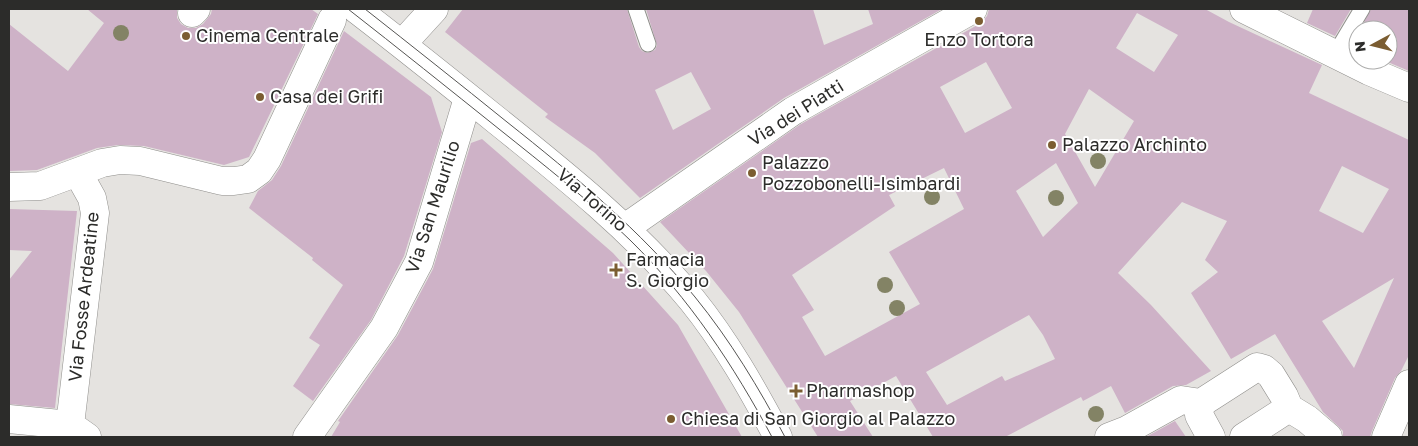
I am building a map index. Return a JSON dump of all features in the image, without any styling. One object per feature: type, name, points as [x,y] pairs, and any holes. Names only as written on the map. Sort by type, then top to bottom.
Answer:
[{"type":"street","name":"Via Torino","points":[[356,9],[572,181],[625,228],[679,286],[704,317],[750,386],[778,437]]},
{"type":"street","points":[[402,44],[434,9]]},
{"type":"street","name":"Via dei Piatti","points":[[625,228],[793,111],[973,9]]},
{"type":"street","points":[[1244,9],[1409,88]]},
{"type":"street","points":[[9,187],[40,186],[102,163],[120,160],[140,161],[222,181],[248,179],[259,171],[267,160],[332,20]]},
{"type":"street","name":"Via San Maurilio","points":[[307,437],[384,328],[420,262],[468,98]]},
{"type":"street","name":"Via Fosse Ardeatine","points":[[78,173],[92,198],[95,213],[78,431]]},
{"type":"street","points":[[1109,437],[1126,430],[1181,400],[1200,403],[1257,367],[1264,369],[1271,375],[1284,396],[1288,408],[1308,419],[1328,437]]},
{"type":"street","points":[[1386,437],[1409,384]]},
{"type":"street","points":[[1200,403],[1198,415],[1211,437]]},
{"type":"street","points":[[1244,437],[1288,408]]},
{"type":"street","points":[[9,420],[78,431]]},
{"type":"lane","points":[[636,9],[648,44]]},
{"type":"lane","points":[[1335,54],[1362,9]]},
{"type":"building","points":[[87,9],[175,9],[181,24],[188,28],[196,28],[203,24],[211,14],[212,9],[311,9],[318,14],[249,157],[224,165],[144,146],[118,145],[97,148],[37,170],[9,171],[9,24],[68,71],[104,23]]},
{"type":"building","points":[[463,9],[627,9],[639,47],[647,53],[655,50],[657,45],[646,9],[813,9],[824,45],[873,24],[868,9],[942,9],[784,98],[640,198],[595,153],[545,117],[548,114],[445,32]],"holes":[[[691,72],[711,109],[673,130],[655,90]]]},
{"type":"building","points":[[989,9],[1205,9],[1322,65],[1309,93],[1409,140],[1409,355],[1395,378],[1370,437],[1343,437],[1343,431],[1323,412],[1275,334],[1231,359],[1191,293],[1218,272],[1205,260],[1227,221],[1182,202],[1118,273],[1151,305],[1211,371],[1186,385],[1173,386],[1125,413],[1111,386],[1083,401],[1081,397],[1005,437],[933,437],[896,376],[850,401],[873,437],[818,437],[739,312],[706,271],[660,222],[801,124],[981,23],[987,16]],"holes":[[[1137,13],[1178,35],[1154,72],[1116,48]],[[986,62],[1012,108],[965,133],[940,87]],[[1089,89],[1134,121],[1095,187],[1065,134]],[[1056,163],[1078,203],[1043,237],[1016,191]],[[1342,166],[1389,189],[1363,233],[1319,211]],[[944,168],[964,209],[889,252],[920,304],[825,356],[802,317],[814,310],[792,275],[895,206],[889,195]],[[1394,278],[1354,368],[1322,321]],[[1029,315],[1043,335],[1055,359],[1005,381],[1002,376],[947,405],[926,372]]]},
{"type":"building","points":[[1313,9],[1351,9],[1335,36],[1307,23]]},
{"type":"building","points":[[1371,9],[1409,9],[1409,71],[1398,66],[1398,20],[1365,20]]},
{"type":"building","points":[[344,31],[431,97],[442,132],[404,256],[371,320],[313,401],[293,386],[320,345],[309,338],[343,285],[312,260],[313,258],[249,208],[258,191],[272,180],[281,166]]},
{"type":"building","points":[[482,139],[613,253],[678,325],[742,437],[331,437],[340,422],[338,421],[398,335],[433,269],[471,143]]},
{"type":"building","points":[[9,209],[77,211],[55,408],[9,404],[9,280],[32,251],[9,250]]},
{"type":"building","points":[[1175,421],[1186,437],[1146,437]]},
{"type":"tram line","points":[[348,9],[550,170],[631,241],[672,286],[709,334],[742,384],[772,437]]},
{"type":"tram line","points":[[365,9],[557,163],[606,205],[652,249],[695,297],[720,330],[765,400],[785,437]]},
{"type":"place","name":"Enzo Tortora","points":[[979,21]]},
{"type":"place","name":"Cinema Centrale","points":[[186,36]]},
{"type":"place","name":"Casa dei Grifi","points":[[260,97]]},
{"type":"place","name":"Palazzo Archinto","points":[[1052,145]]},
{"type":"place","name":"Palazzo Pozzobonelli-Isimbardi","points":[[752,173]]},
{"type":"place","name":"Farmacia S. Giorgio","points":[[616,270]]},
{"type":"place","name":"Pharmashop","points":[[796,391]]},
{"type":"place","name":"Chiesa di San Giorgio al Palazzo","points":[[671,419]]}]
